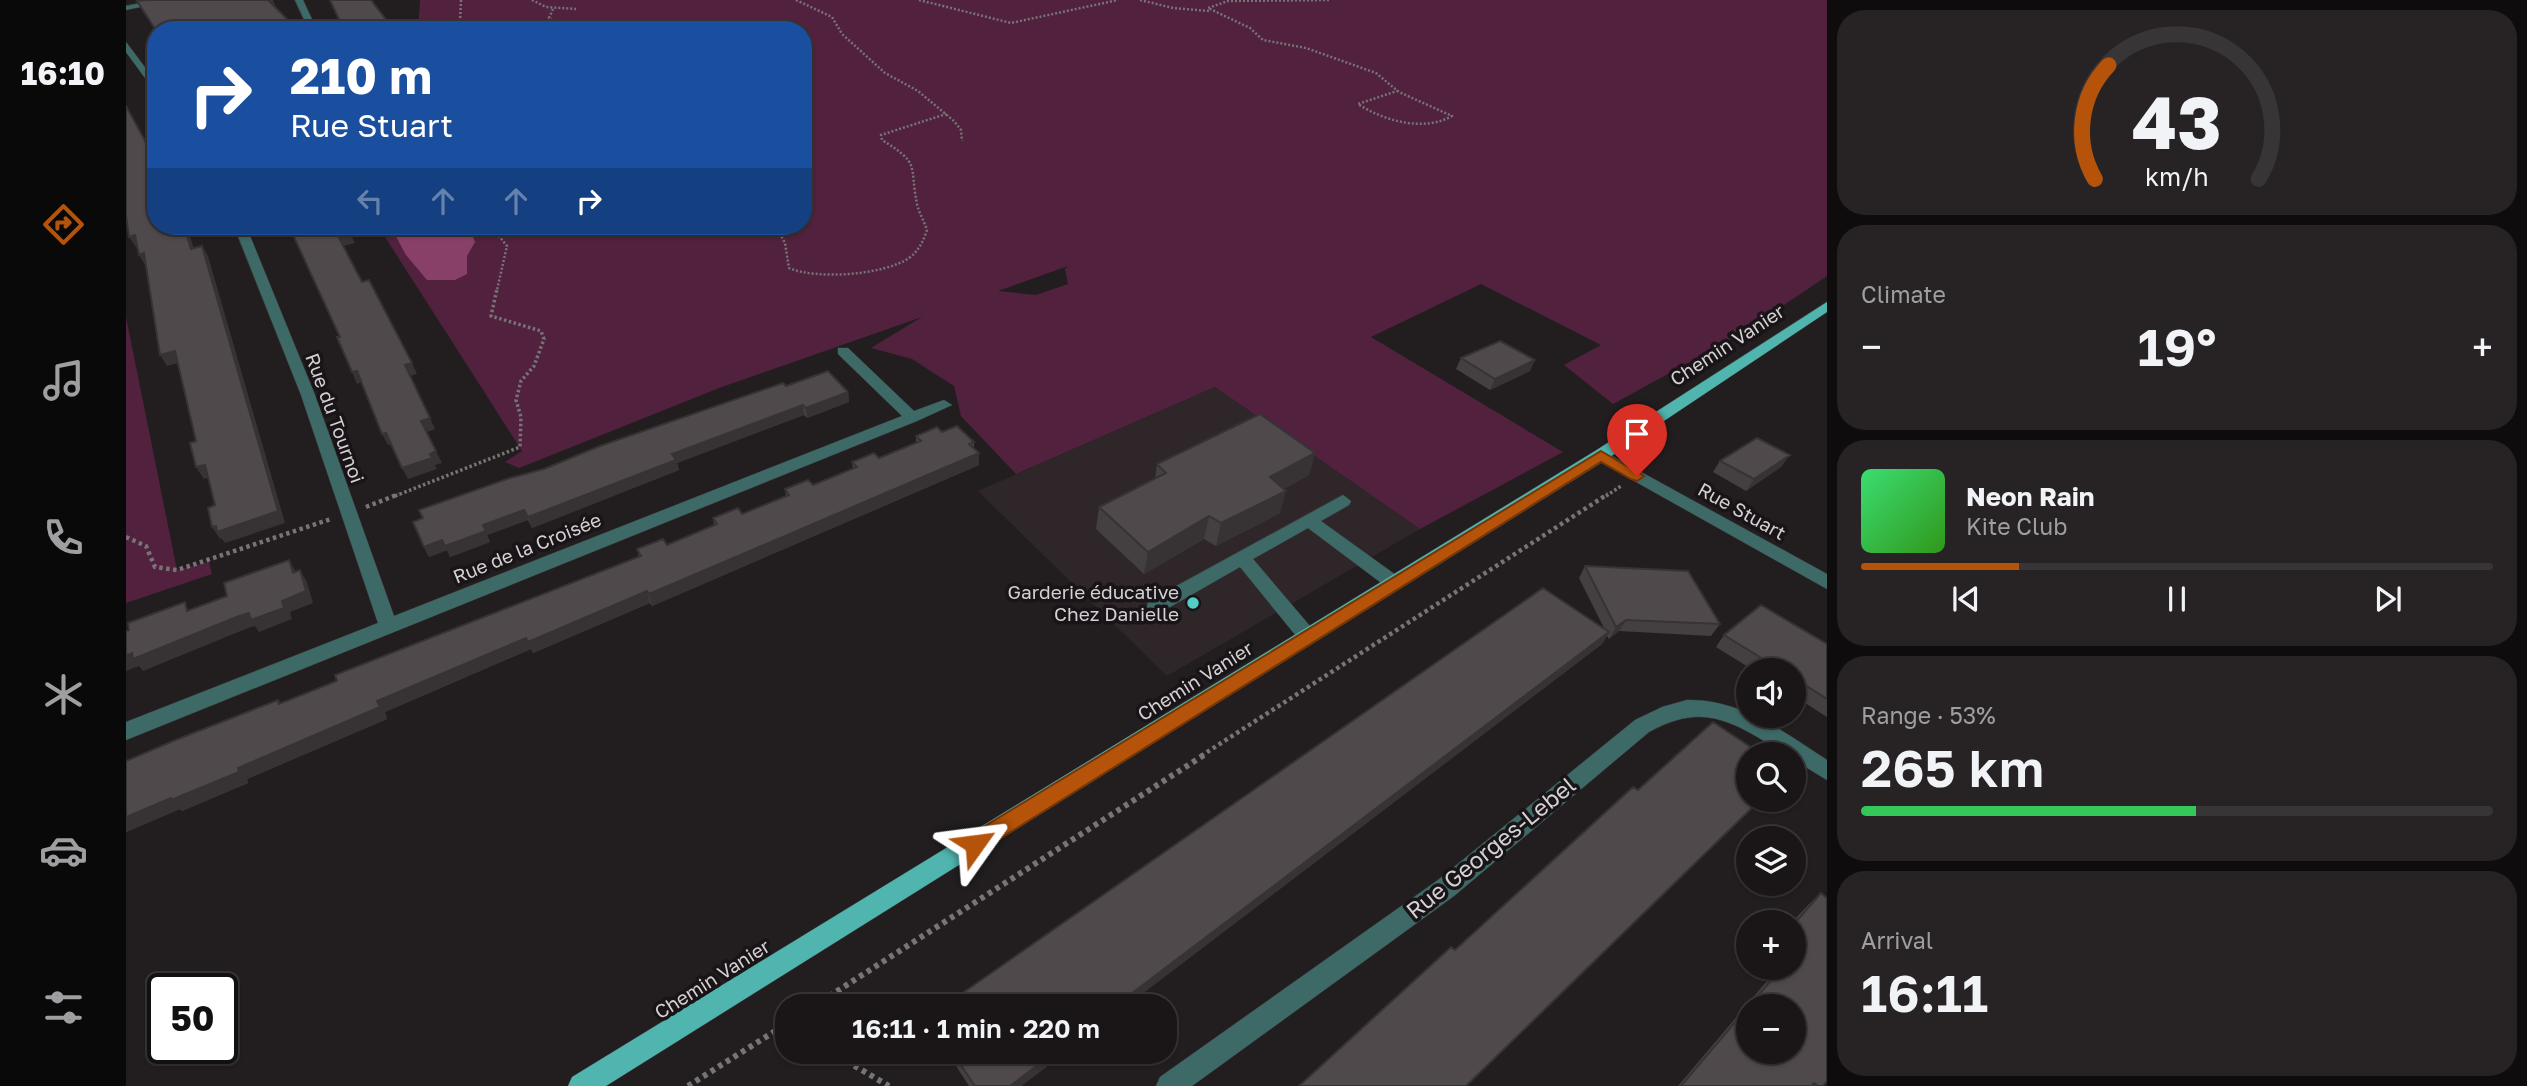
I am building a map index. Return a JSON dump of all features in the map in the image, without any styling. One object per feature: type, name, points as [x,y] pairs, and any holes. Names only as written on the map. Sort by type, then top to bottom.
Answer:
[{"type":"main road","name":"Chemin Vanier","points":[[581,1086],[1601,455],[1827,306]]},
{"type":"street","points":[[126,8],[169,0]]},
{"type":"street","points":[[299,0],[309,21]]},
{"type":"street","points":[[126,45],[147,70]]},
{"type":"street","name":"Rue du Tournoi","points":[[244,235],[308,396],[388,626]]},
{"type":"street","points":[[843,351],[912,418]]},
{"type":"street","name":"Rue de la Croisée","points":[[126,731],[944,405]]},
{"type":"street","name":"Rue Stuart","points":[[1601,455],[1827,582]]},
{"type":"street","points":[[1156,606],[1343,501]]},
{"type":"street","points":[[1309,521],[1394,583]]},
{"type":"street","points":[[1242,558],[1308,637]]},
{"type":"street","name":"Rue Georges-Lebel","points":[[1169,1086],[1446,888],[1642,726],[1665,714],[1689,708],[1709,709],[1730,715],[1755,726],[1827,771]]},
{"type":"path","points":[[460,21],[461,0]]},
{"type":"path","points":[[531,0],[553,8],[576,9]]},
{"type":"path","points":[[796,0],[832,17],[842,34],[885,73],[918,91],[946,114],[961,131],[962,141]]},
{"type":"path","points":[[919,0],[1011,23],[1118,0]]},
{"type":"path","points":[[1140,0],[1173,8],[1209,11],[1250,28],[1264,40],[1306,48],[1357,65],[1376,73],[1397,91],[1452,116],[1439,121],[1397,122],[1358,104],[1397,91]]},
{"type":"path","points":[[1209,11],[1209,5],[1228,1],[1329,0]]},
{"type":"path","points":[[553,8],[549,18],[553,21]]},
{"type":"path","points":[[781,235],[785,243],[789,268],[801,275],[860,271],[906,260],[920,248],[927,230],[917,202],[918,178],[908,157],[882,140],[881,135],[946,114]]},
{"type":"path","points":[[126,537],[146,546],[155,567],[177,570],[349,513],[520,447],[521,417],[516,400],[521,381],[534,366],[544,339],[541,331],[491,316],[507,246],[501,235]]},
{"type":"path","points":[[833,994],[1637,476]]},
{"type":"path","points":[[688,1086],[775,1032]]},
{"type":"path","points":[[851,1064],[889,1086]]},
{"type":"shaded area","points":[[420,0],[1827,0],[1827,276],[1741,334],[1613,404],[1564,365],[1601,345],[1481,284],[1371,337],[1563,452],[1420,529],[1215,387],[1016,474],[961,416],[954,386],[912,359],[871,348],[922,317],[719,388],[519,468],[505,462],[522,451],[384,235],[812,235],[812,21],[419,21]],"holes":[[[1068,266],[1065,269],[1068,284],[1036,295],[998,291]]]},
{"type":"shaded area","points":[[395,235],[467,235],[473,237],[475,242],[467,256],[467,274],[455,280],[427,280],[406,255]]},
{"type":"shaded area","points":[[126,317],[177,570],[209,562],[212,574],[126,603]]},
{"type":"shaded area","name":"Garderie éducative Chez Danielle","points":[[1215,387],[1420,529],[1167,676],[978,491]]},
{"type":"building","points":[[273,0],[269,1],[289,21],[150,21],[137,1]]},
{"type":"building","points":[[330,0],[371,0],[387,21],[340,21]]},
{"type":"building","points":[[126,106],[147,144],[147,235],[187,235],[191,249],[202,246],[278,511],[217,532],[216,526],[212,527],[208,508],[215,505],[205,465],[196,467],[190,443],[196,441],[175,351],[160,355],[144,253],[139,255],[135,235],[129,237],[126,216]]},
{"type":"building","points":[[293,235],[342,235],[338,236],[362,282],[369,280],[412,363],[405,365],[430,418],[421,421],[436,451],[430,454],[432,458],[402,468],[386,433],[382,434],[357,371],[352,372],[337,337],[340,337]]},
{"type":"building","points":[[1500,341],[1535,360],[1495,379],[1461,358]]},
{"type":"building","points":[[828,371],[848,392],[806,408],[803,405],[672,454],[676,460],[528,517],[524,510],[483,525],[486,531],[445,546],[442,540],[424,547],[413,522],[423,518],[419,510],[544,469],[600,446],[783,383],[786,386]]},
{"type":"building","points":[[1260,414],[1315,453],[1270,477],[1286,491],[1221,523],[1209,516],[1148,552],[1099,507],[1166,473],[1157,464]]},
{"type":"building","points":[[957,426],[974,442],[969,444],[979,453],[649,594],[647,591],[528,642],[526,638],[377,701],[380,707],[238,768],[239,772],[126,817],[126,761],[278,700],[279,704],[337,681],[335,675],[641,556],[637,549],[663,539],[667,545],[717,524],[713,518],[738,508],[742,514],[789,495],[785,489],[808,480],[813,485],[857,467],[852,462],[874,453],[879,458],[921,441],[916,436],[937,427],[942,432]]},
{"type":"building","points":[[1757,438],[1790,455],[1754,479],[1720,461]]},
{"type":"building","points":[[289,560],[293,573],[300,570],[306,591],[282,601],[284,608],[251,620],[249,613],[239,616],[133,659],[132,653],[126,656],[128,623],[185,602],[187,611],[227,596],[224,583]]},
{"type":"building","points":[[1585,566],[1688,571],[1720,624],[1626,620],[1616,627]]},
{"type":"building","points":[[1543,588],[1609,632],[1131,994],[961,994]]},
{"type":"building","points":[[1761,605],[1827,644],[1827,699],[1806,686],[1806,658],[1761,658],[1724,635]]},
{"type":"building","points":[[1713,722],[1743,742],[1736,742],[1736,812],[1748,812],[1466,1086],[1299,1086],[1451,947],[1455,950],[1633,787],[1638,790]]},
{"type":"building","points":[[1821,893],[1827,898],[1827,1081],[1823,1086],[1814,1083],[1812,1086],[1681,1086],[1736,1021],[1736,1064],[1806,1064],[1806,994],[1759,994],[1772,980],[1806,980],[1806,910]]},
{"type":"building","points":[[960,1064],[1039,1064],[1010,1086],[975,1086]]},
{"type":"place","name":"Garderie éducative Chez Danielle","points":[[1193,603]]},
{"type":"route","points":[[975,844],[1601,455],[1637,476]]}]
